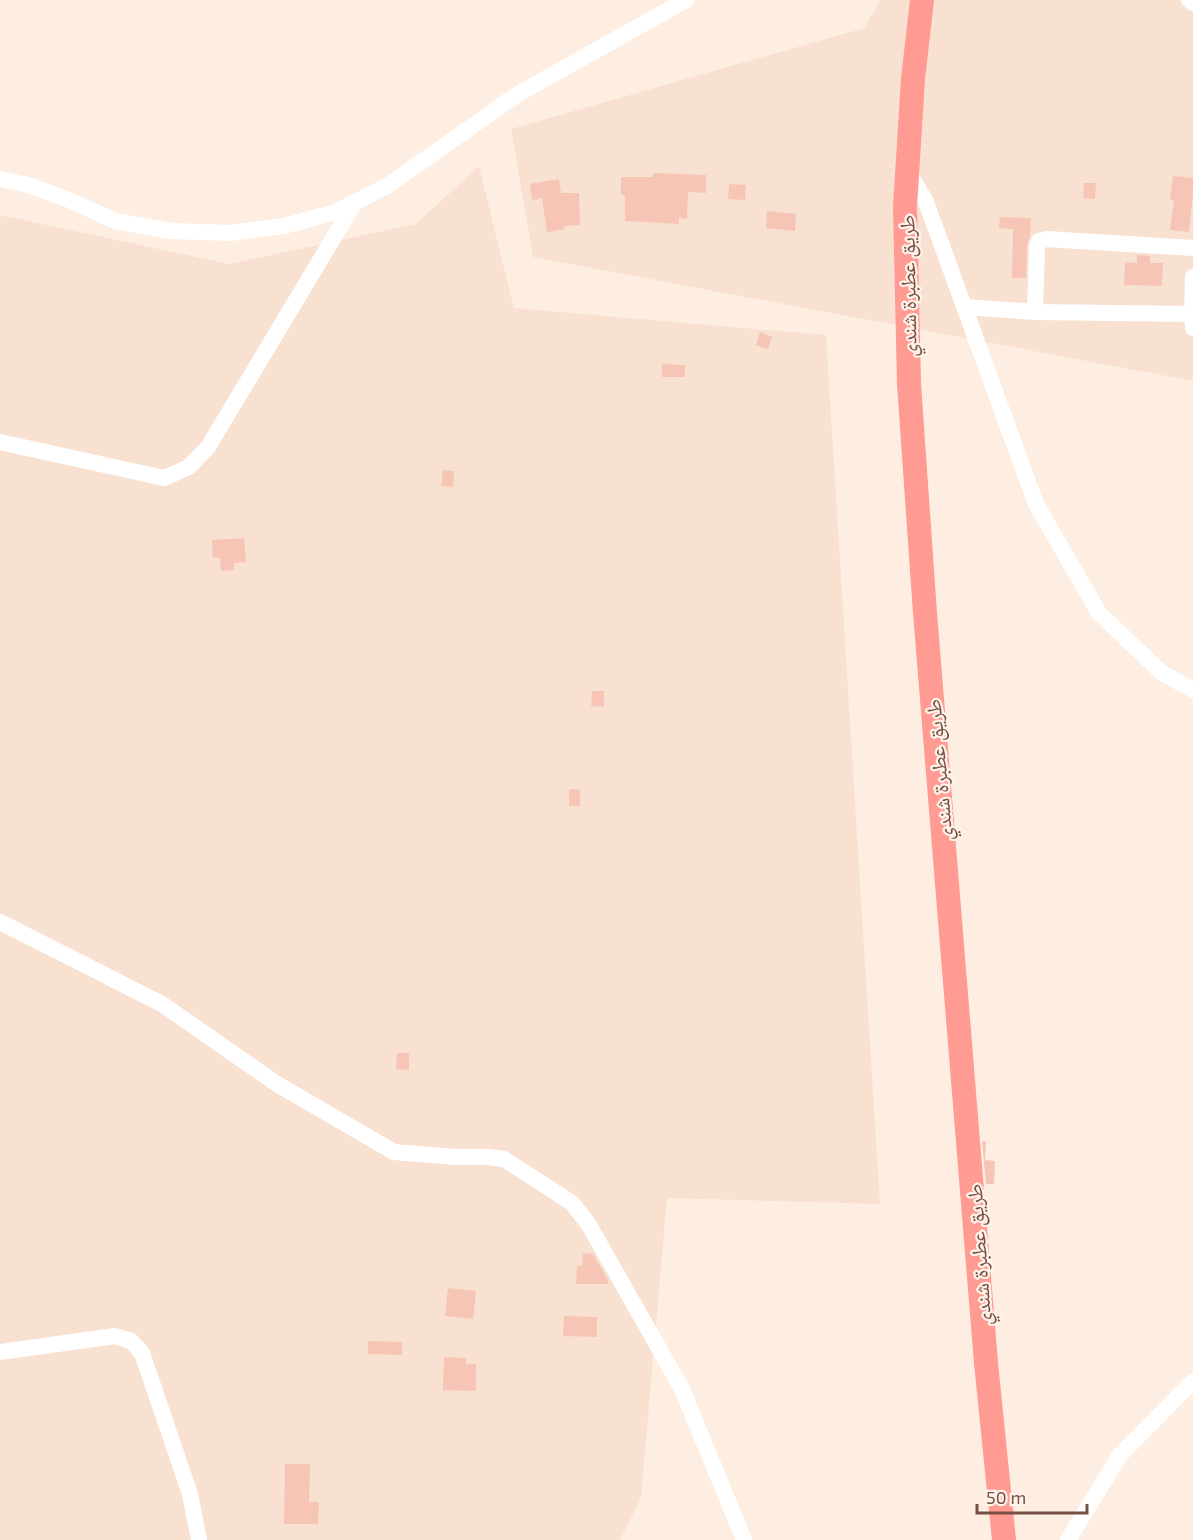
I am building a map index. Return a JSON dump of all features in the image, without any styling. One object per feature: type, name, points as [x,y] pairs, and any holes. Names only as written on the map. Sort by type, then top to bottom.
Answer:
[{"type":"highway","name":"طريق عطبرة شندي","points":[[922,0],[913,79],[905,207],[907,332],[916,496],[986,1363],[1004,1540]]},
{"type":"street","points":[[0,179],[25,184],[68,199],[115,221],[171,231],[230,233],[284,226],[336,212],[387,186],[518,94],[686,0]]},
{"type":"street","points":[[908,171],[926,202],[1036,504],[1100,613],[1162,673],[1193,690]]},
{"type":"street","points":[[0,442],[164,478],[189,467],[208,447],[355,202]]},
{"type":"street","points":[[1035,312],[1039,241],[1047,239],[1193,248]]},
{"type":"street","points":[[965,307],[1192,319],[1193,277]]},
{"type":"street","points":[[0,922],[162,1004],[277,1084],[394,1152],[504,1159],[572,1203],[589,1225],[682,1389],[744,1540]]},
{"type":"street","points":[[0,1352],[116,1336],[131,1341],[142,1353],[190,1494],[199,1540]]},
{"type":"street","points":[[1068,1540],[1120,1455],[1193,1381]]},
{"type":"shaded area","points":[[881,0],[1193,0],[1193,381],[533,257],[511,129],[864,28]]},
{"type":"shaded area","points":[[479,166],[514,308],[826,335],[880,1204],[667,1198],[641,1498],[620,1540],[0,1540],[0,215],[229,264],[416,224]]},
{"type":"building","points":[[653,173],[706,175],[706,193],[688,192],[687,219],[679,218],[679,224],[625,221],[625,195],[621,195],[621,177],[653,177]]},
{"type":"building","points":[[1173,176],[1193,178],[1189,232],[1170,230],[1174,200],[1170,199]]},
{"type":"building","points":[[559,179],[561,193],[579,193],[580,225],[564,226],[565,229],[547,232],[542,198],[532,200],[530,184]]},
{"type":"building","points":[[1084,183],[1096,183],[1095,199],[1083,198]]},
{"type":"building","points":[[729,184],[746,185],[745,200],[728,199]]},
{"type":"building","points":[[767,211],[796,214],[795,231],[766,228]]},
{"type":"building","points":[[1000,217],[1031,218],[1026,278],[1012,278],[1013,229],[999,228]]},
{"type":"building","points":[[1137,255],[1150,256],[1150,263],[1163,263],[1162,286],[1124,285],[1125,262],[1137,263]]},
{"type":"building","points":[[760,332],[772,337],[768,349],[756,345]]},
{"type":"building","points":[[662,364],[685,365],[685,377],[662,377]]},
{"type":"building","points":[[443,470],[454,471],[453,487],[441,486]]},
{"type":"building","points":[[244,538],[246,562],[234,563],[234,570],[221,571],[220,558],[213,558],[212,540]]},
{"type":"building","points":[[592,691],[604,691],[604,707],[591,706]]},
{"type":"building","points":[[569,789],[580,790],[580,806],[569,806]]},
{"type":"building","points":[[397,1053],[409,1053],[409,1070],[396,1069]]},
{"type":"building","points":[[982,1141],[986,1141],[985,1160],[995,1161],[994,1184],[986,1184]]},
{"type":"building","points":[[583,1253],[593,1254],[608,1284],[576,1284],[577,1266],[582,1266]]},
{"type":"building","points":[[448,1288],[476,1291],[473,1319],[445,1316]]},
{"type":"building","points":[[564,1316],[597,1317],[597,1337],[563,1336]]},
{"type":"building","points":[[368,1341],[402,1342],[402,1355],[368,1354]]},
{"type":"building","points":[[444,1357],[466,1358],[466,1364],[476,1364],[476,1391],[443,1390]]},
{"type":"building","points":[[285,1464],[310,1464],[309,1502],[319,1502],[318,1524],[284,1524]]}]
